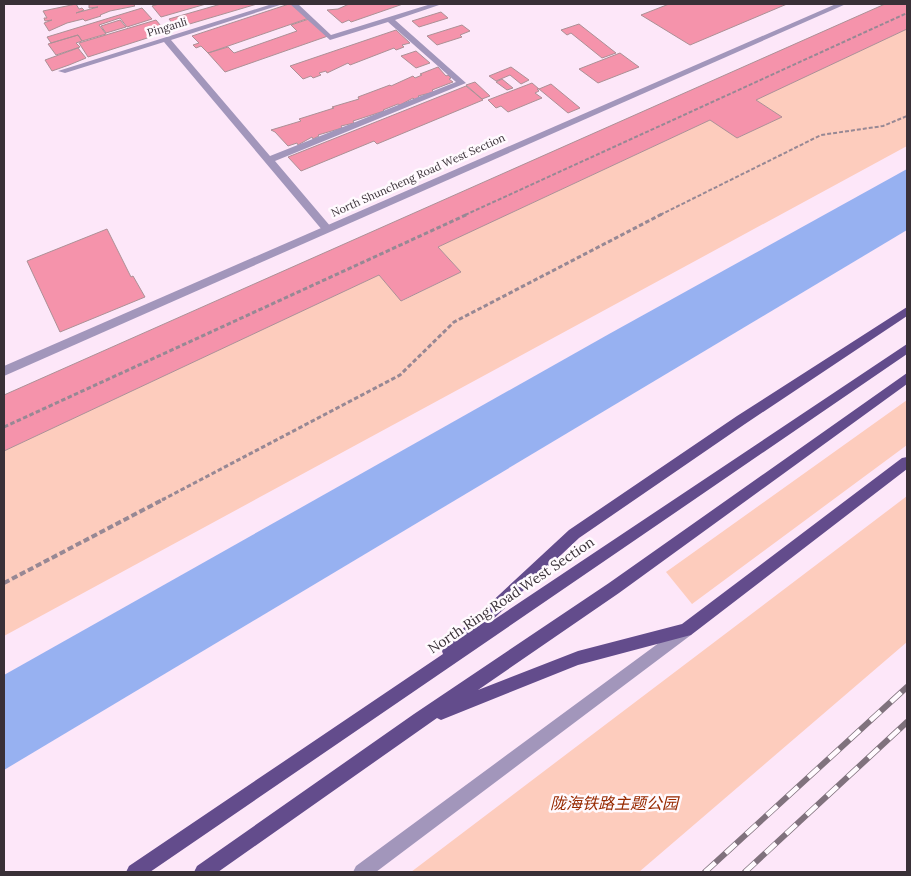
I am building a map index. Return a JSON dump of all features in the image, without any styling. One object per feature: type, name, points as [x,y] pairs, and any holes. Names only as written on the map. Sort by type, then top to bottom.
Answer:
[{"type":"main road","points":[[419,678],[574,534],[741,420],[907,311]]},
{"type":"main road","name":"North Ring Road West Section","points":[[135,872],[907,348]]},
{"type":"main road","points":[[203,872],[420,720],[614,588],[907,378]]},
{"type":"main road","points":[[420,720],[578,658],[686,630],[907,462]]},
{"type":"street","name":"Pinganli","points":[[62,71],[279,4]]},
{"type":"street","points":[[294,4],[330,38],[438,4]]},
{"type":"street","name":"North Shuncheng Road West Section","points":[[4,372],[842,4]]},
{"type":"street","points":[[269,160],[462,83],[389,19]]},
{"type":"street","points":[[166,39],[327,229]]},
{"type":"street","points":[[362,872],[686,630]]},
{"type":"path","points":[[4,427],[907,13]]},
{"type":"path","points":[[4,583],[400,376],[454,322],[821,135],[883,126],[907,116]]},
{"type":"green space","points":[[907,29],[907,146],[4,636],[4,451],[379,275],[402,301],[461,272],[438,247],[710,120],[738,138],[781,117],[756,100]]},
{"type":"green space","points":[[907,400],[907,445],[692,604],[666,572]]},
{"type":"green space","name":"陇海铁路主题公园","points":[[907,496],[907,642],[639,872],[411,872]]},
{"type":"water","points":[[907,169],[907,230],[4,770],[4,675],[609,334]]},
{"type":"building","points":[[76,4],[79,9],[82,8],[84,10],[76,13],[98,7],[89,8],[89,4],[133,4],[135,6],[110,11],[85,21],[83,19],[67,23],[49,31],[44,23],[52,20],[45,21],[44,18],[47,18],[43,11]]},
{"type":"building","points":[[159,4],[206,4],[161,17],[152,6]]},
{"type":"building","points":[[221,4],[257,4],[176,28],[169,19]]},
{"type":"building","points":[[292,4],[309,18],[208,53],[201,46],[196,48],[193,45],[199,43],[192,36]]},
{"type":"building","points":[[349,4],[403,4],[351,22],[349,20],[342,23],[327,10],[338,9]]},
{"type":"building","points":[[669,4],[787,4],[690,45],[641,15]]},
{"type":"building","points":[[885,4],[907,4],[907,29],[756,100],[782,117],[737,138],[710,120],[438,247],[461,272],[401,301],[379,275],[4,451],[4,395]]},
{"type":"building","points":[[142,8],[152,19],[127,27],[120,18],[99,25],[106,34],[82,41],[78,35],[51,43],[47,37]]},
{"type":"building","points":[[441,12],[448,18],[419,27],[412,21]]},
{"type":"building","points":[[309,19],[328,36],[225,72],[208,53],[228,47],[234,53],[297,31],[291,25]]},
{"type":"building","points":[[120,20],[126,27],[106,33],[101,26]]},
{"type":"building","points":[[156,20],[166,32],[88,57],[79,43]]},
{"type":"building","points":[[579,24],[616,53],[602,58],[571,33],[567,35],[561,30]]},
{"type":"building","points":[[462,25],[470,31],[460,35],[462,37],[437,45],[427,36]]},
{"type":"building","points":[[396,30],[410,43],[402,45],[404,47],[396,50],[394,48],[350,65],[348,63],[327,73],[326,71],[319,73],[321,75],[313,78],[311,76],[303,79],[290,66]]},
{"type":"building","points":[[78,35],[82,41],[76,43],[80,47],[56,55],[48,44]]},
{"type":"building","points":[[78,48],[86,58],[69,65],[52,71],[45,60]]},
{"type":"building","points":[[416,51],[430,63],[416,68],[401,56]]},
{"type":"building","points":[[620,53],[639,67],[598,83],[579,69]]},
{"type":"building","points":[[438,67],[453,82],[432,90],[434,92],[418,96],[420,98],[415,100],[413,98],[400,105],[398,104],[384,111],[353,121],[354,123],[341,126],[342,128],[318,135],[313,139],[312,137],[298,145],[297,143],[288,146],[271,130],[359,99],[358,97],[413,76],[415,78]]},
{"type":"building","points":[[511,67],[529,80],[521,84],[510,75],[496,81],[489,76]]},
{"type":"building","points":[[502,79],[513,88],[507,90],[496,82]]},
{"type":"building","points":[[475,82],[490,96],[482,99],[466,85]]},
{"type":"building","points":[[532,83],[539,89],[535,93],[542,98],[508,112],[501,106],[496,108],[488,100]]},
{"type":"building","points":[[551,84],[580,108],[568,113],[539,89]]},
{"type":"building","points":[[466,86],[483,100],[377,144],[374,141],[301,171],[288,157]]},
{"type":"building","points":[[107,229],[131,277],[133,276],[145,297],[60,332],[27,261]]},
{"type":"railway","points":[[705,872],[907,687]]},
{"type":"railway","points":[[745,872],[907,722]]}]
